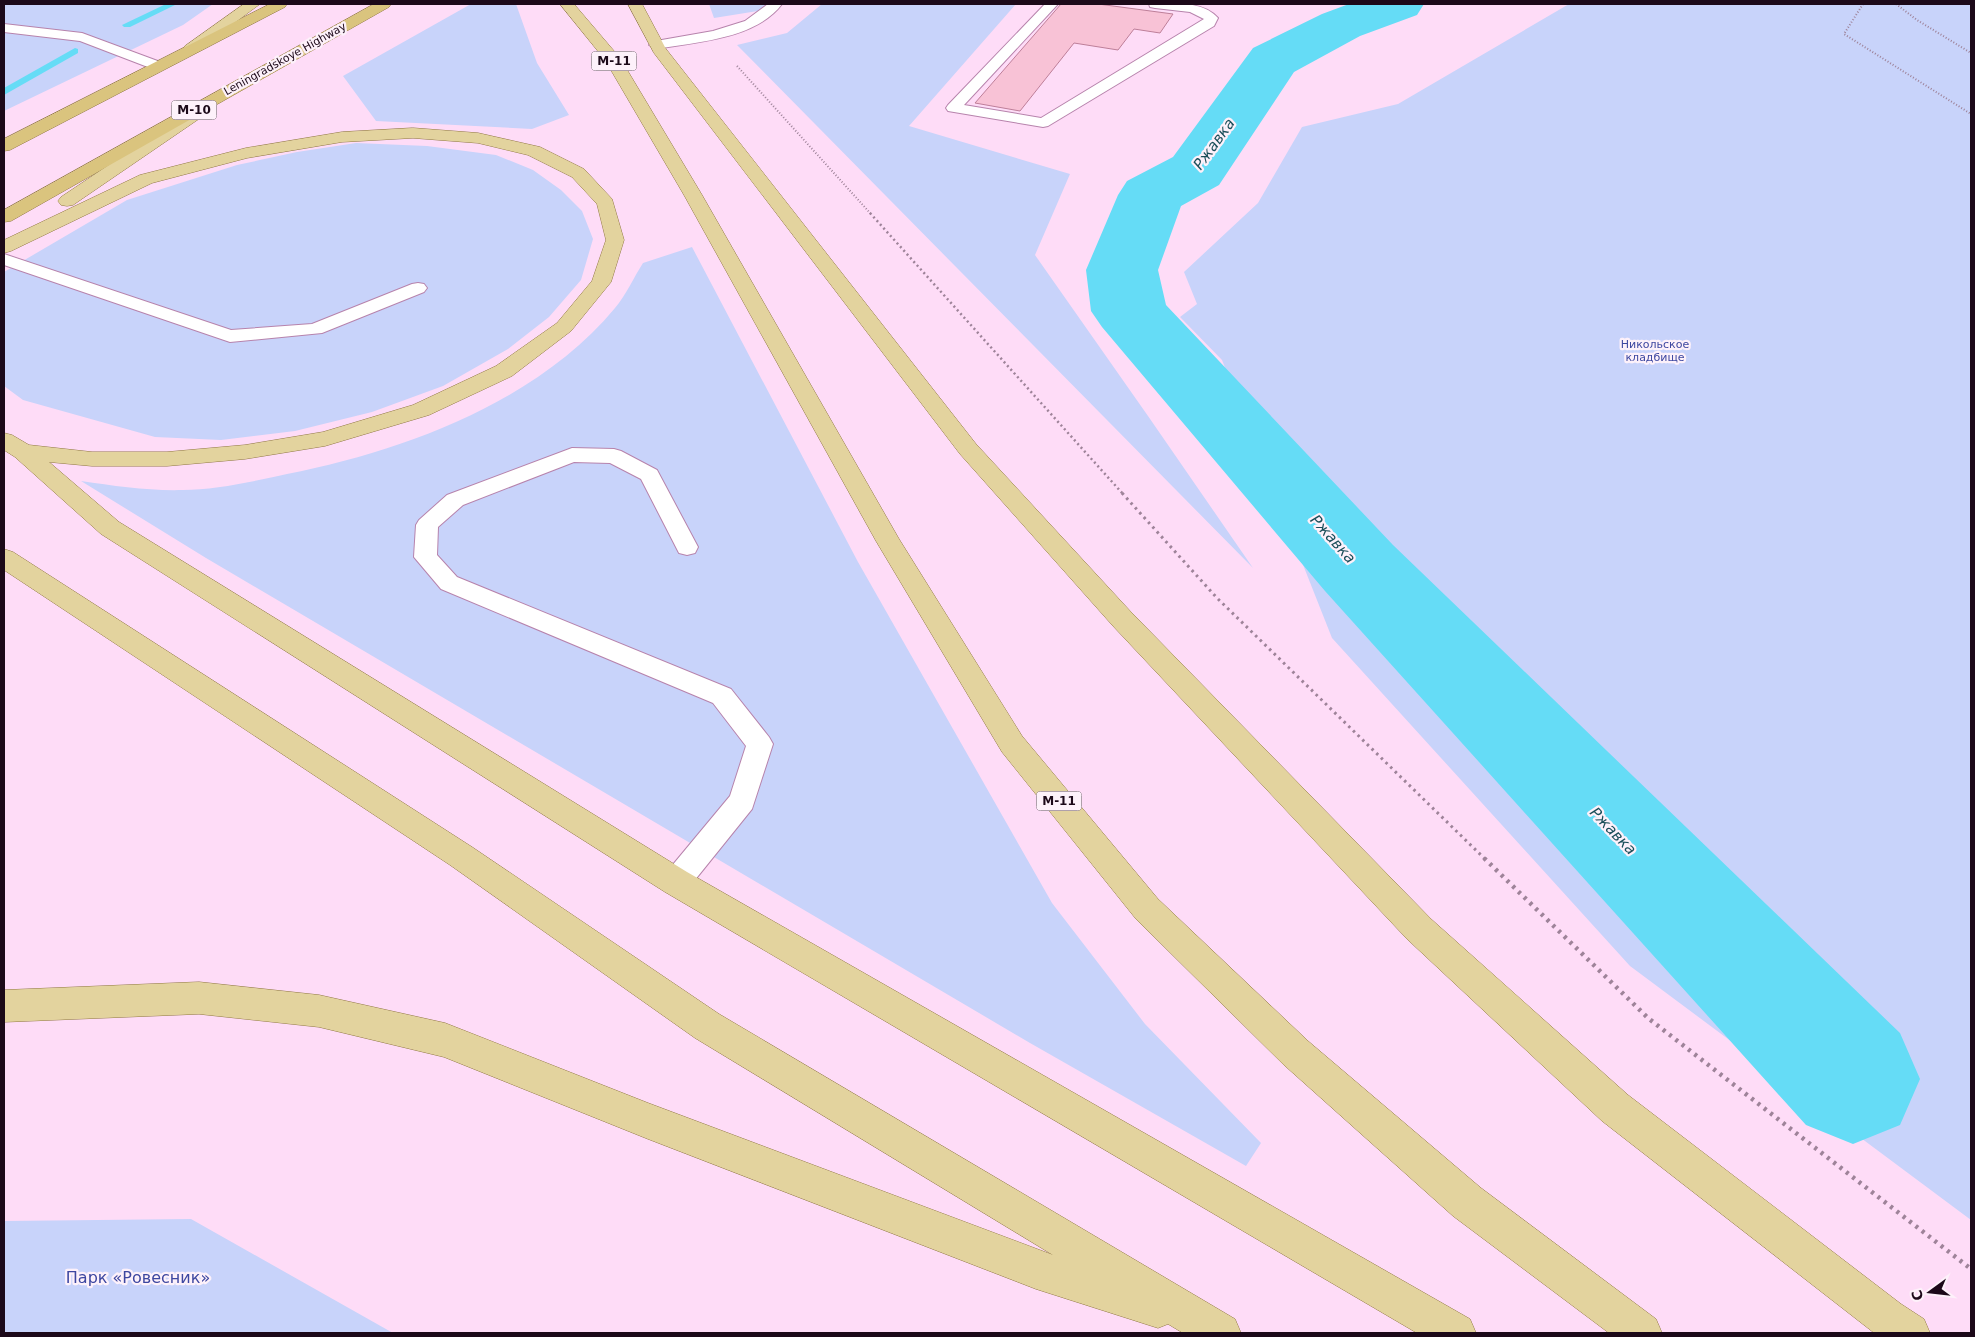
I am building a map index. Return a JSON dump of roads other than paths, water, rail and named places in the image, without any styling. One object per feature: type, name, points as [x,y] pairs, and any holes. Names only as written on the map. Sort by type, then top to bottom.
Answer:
[{"type":"highway","points":[[4,146],[280,4]]},
{"type":"highway","name":"Leningradskoye Highway","points":[[4,217],[384,4]]},
{"type":"main road","points":[[190,49],[253,4]]},
{"type":"main road","name":"М-11","points":[[566,4],[612,58],[652,124],[888,541],[1012,744],[1147,909],[1303,1059],[1467,1202],[1642,1333]]},
{"type":"main road","points":[[636,4],[656,45],[968,449],[1122,619],[1419,928],[1615,1108],[1887,1318],[1910,1333]]},
{"type":"main road","name":"М-10","points":[[4,246],[235,87]]},
{"type":"main road","points":[[4,246],[146,179],[246,153],[342,137],[413,133],[478,138],[534,151],[578,173],[606,203],[614,240],[601,282],[564,327],[504,371],[422,410],[325,438],[245,452],[167,459],[92,459],[13,446]]},
{"type":"main road","points":[[13,446],[110,528],[676,882],[1456,1333]]},
{"type":"main road","points":[[4,558],[461,856],[707,1026],[1212,1328]]},
{"type":"main road","points":[[4,1006],[199,998],[319,1011],[445,1040],[648,1121],[1036,1269],[1212,1328]]},
{"type":"lane","points":[[656,45],[715,35],[750,24],[776,4]]},
{"type":"lane","points":[[1052,4],[953,108],[1043,123],[1209,23],[1212,18],[1207,13],[1195,10],[1155,4]]},
{"type":"lane","points":[[4,28],[82,37],[158,66]]},
{"type":"lane","points":[[4,259],[230,336],[315,329],[418,288]]},
{"type":"lane","points":[[676,882],[742,801],[760,744],[722,696],[449,583],[425,557],[427,525],[454,500],[572,455],[614,456],[649,475],[687,547]]},
{"type":"waterway","points":[[127,25],[173,4]]},
{"type":"waterway","name":"Ржавка","points":[[1398,4],[1341,25],[1273,60],[1196,171],[1151,195],[1122,270],[1129,311],[1359,568],[1853,1079]]},
{"type":"waterway","points":[[4,92],[75,51]]},
{"type":"park label","name":"Никольское кладбище","points":[[1655,350]]},
{"type":"park label","name":"Парк «Ровесник»","points":[[138,1277]]}]
